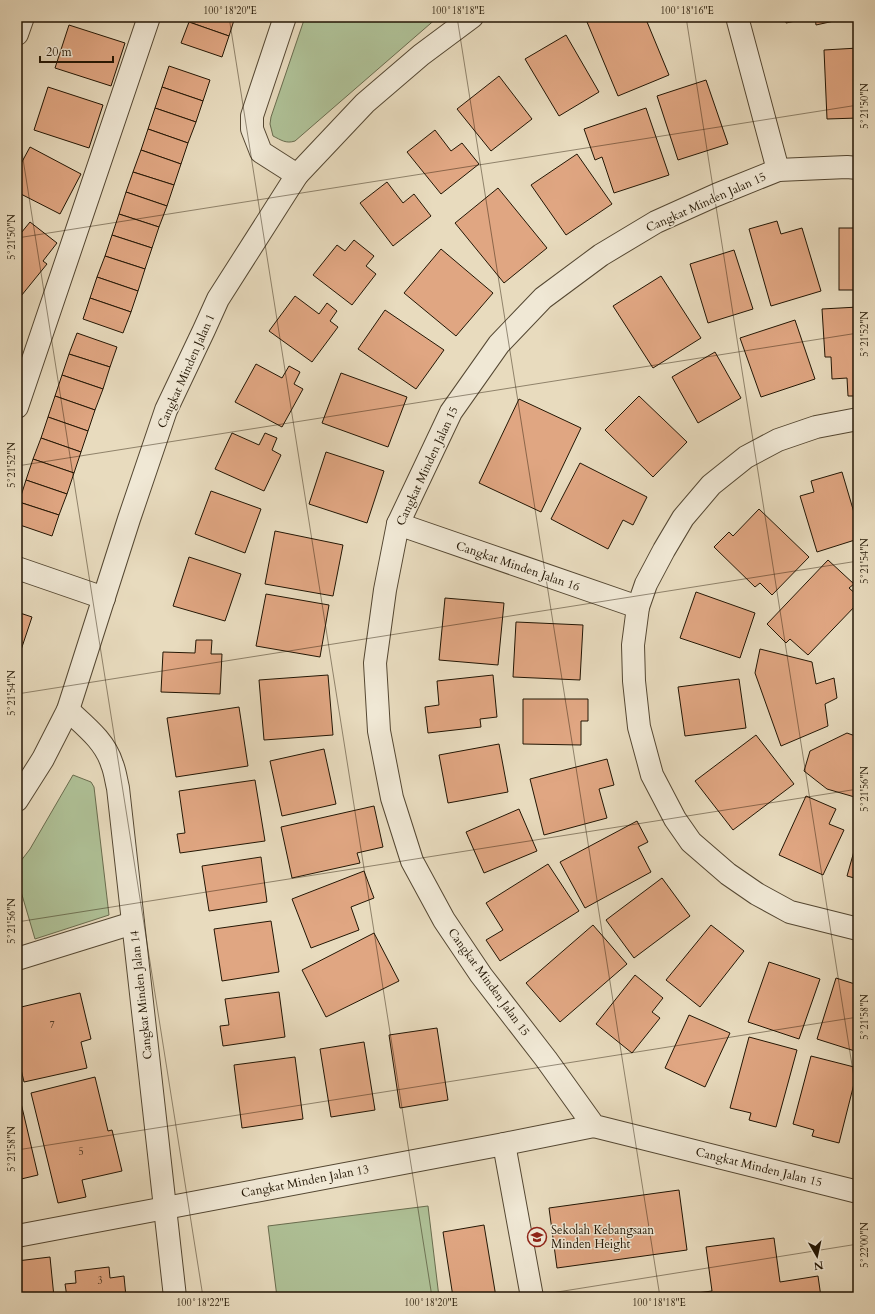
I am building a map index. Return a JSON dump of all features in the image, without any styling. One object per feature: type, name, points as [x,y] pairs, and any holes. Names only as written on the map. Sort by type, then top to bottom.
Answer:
[{"type":"street","points":[[17,34],[23,17]]},
{"type":"street","points":[[17,407],[149,17]]},
{"type":"street","points":[[286,17],[252,116],[252,129],[261,152],[297,175]]},
{"type":"street","name":"Cangkat Minden Jalan 1","points":[[17,800],[43,760],[68,710],[129,519],[166,410],[218,299],[297,175],[365,103],[421,55],[472,17]]},
{"type":"street","name":"Cangkat Minden Jalan 15","points":[[737,17],[778,170]]},
{"type":"street","name":"Cangkat Minden Jalan 15","points":[[858,168],[847,167],[778,170],[716,195],[656,222],[601,255],[543,298],[499,344],[451,412],[398,524],[385,590],[375,663],[379,731],[392,798],[412,861],[444,920],[481,975],[546,1059],[594,1126],[858,1192]]},
{"type":"street","points":[[858,419],[816,427],[778,440],[746,457],[711,485],[683,518],[646,584],[638,607],[633,645],[634,681],[640,727],[652,775],[675,819],[691,842],[728,874],[757,894],[790,912],[858,929]]},
{"type":"street","name":"Cangkat Minden Jalan 16","points":[[398,524],[638,607]]},
{"type":"street","points":[[17,568],[104,598]]},
{"type":"street","name":"Cangkat Minden Jalan 14","points":[[68,710],[90,730],[104,748],[112,763],[118,788],[175,1297]]},
{"type":"street","points":[[17,959],[133,923]]},
{"type":"street","name":"Cangkat Minden Jalan 13","points":[[17,1236],[594,1126]]},
{"type":"street","points":[[504,1144],[532,1297]]},
{"type":"green space","points":[[305,17],[438,17],[295,141],[286,142],[273,136],[270,124],[271,117]]},
{"type":"green space","points":[[73,775],[91,782],[94,787],[109,915],[35,939],[17,878],[17,866],[30,849]]},
{"type":"green space","points":[[428,1206],[439,1297],[277,1297],[268,1226]]},
{"type":"building","points":[[120,17],[132,17],[131,21]]},
{"type":"building","points":[[190,17],[235,17],[229,36],[189,22]]},
{"type":"building","points":[[598,17],[645,17],[669,75],[618,96],[587,22]]},
{"type":"building","points":[[785,17],[814,17],[786,23]]},
{"type":"building","points":[[815,17],[843,17],[843,19],[816,25]]},
{"type":"building","points":[[189,22],[229,36],[222,57],[181,43]]},
{"type":"building","points":[[69,25],[125,43],[111,86],[55,68]]},
{"type":"building","points":[[566,35],[599,92],[559,116],[525,59]]},
{"type":"building","points":[[858,48],[858,118],[827,119],[824,50]]},
{"type":"building","points":[[169,66],[210,80],[203,101],[162,87]]},
{"type":"building","points":[[499,76],[532,119],[491,151],[457,109]]},
{"type":"building","points":[[706,80],[728,144],[678,160],[657,96]]},
{"type":"building","points":[[48,87],[103,105],[89,148],[34,130]]},
{"type":"building","points":[[162,87],[203,101],[196,122],[155,108]]},
{"type":"building","points":[[155,108],[196,122],[188,143],[148,129]]},
{"type":"building","points":[[646,108],[669,175],[614,193],[602,157],[595,160],[584,129]]},
{"type":"building","points":[[148,129],[188,143],[181,164],[141,150]]},
{"type":"building","points":[[435,130],[451,151],[462,143],[479,164],[441,194],[407,152]]},
{"type":"building","points":[[30,147],[81,174],[60,214],[17,192],[17,171]]},
{"type":"building","points":[[141,150],[181,164],[174,185],[133,172]]},
{"type":"building","points":[[577,154],[612,204],[566,235],[531,185]]},
{"type":"building","points":[[133,172],[174,185],[167,206],[126,192]]},
{"type":"building","points":[[387,182],[403,203],[414,194],[431,216],[393,246],[360,203]]},
{"type":"building","points":[[498,188],[547,248],[504,283],[455,223]]},
{"type":"building","points":[[126,192],[167,206],[159,227],[119,214]]},
{"type":"building","points":[[119,214],[159,227],[152,248],[112,235]]},
{"type":"building","points":[[777,221],[781,234],[802,228],[821,291],[771,306],[749,229]]},
{"type":"building","points":[[30,222],[57,243],[43,261],[47,264],[17,301],[17,238]]},
{"type":"building","points":[[839,228],[858,228],[858,290],[839,290]]},
{"type":"building","points":[[112,235],[152,248],[145,269],[105,256]]},
{"type":"building","points":[[354,240],[374,256],[366,266],[376,274],[352,305],[313,275],[337,245],[345,251]]},
{"type":"building","points":[[441,249],[493,293],[456,336],[404,293]]},
{"type":"building","points":[[734,250],[753,309],[708,323],[690,264]]},
{"type":"building","points":[[105,256],[145,269],[138,291],[97,277]]},
{"type":"building","points":[[661,276],[701,338],[653,368],[613,306]]},
{"type":"building","points":[[97,277],[138,291],[131,312],[90,298]]},
{"type":"building","points":[[295,296],[319,314],[327,303],[337,311],[330,321],[338,327],[312,362],[269,331]]},
{"type":"building","points":[[90,298],[131,312],[123,333],[83,319]]},
{"type":"building","points":[[858,307],[858,396],[848,396],[847,378],[832,379],[831,357],[825,357],[822,309]]},
{"type":"building","points":[[385,310],[444,350],[416,389],[358,349]]},
{"type":"building","points":[[795,320],[815,379],[761,397],[740,338]]},
{"type":"building","points":[[77,333],[117,347],[110,367],[69,354]]},
{"type":"building","points":[[715,352],[741,398],[698,423],[672,377]]},
{"type":"building","points":[[69,354],[110,367],[103,389],[62,375]]},
{"type":"building","points":[[256,364],[282,378],[289,366],[300,372],[294,384],[303,389],[282,427],[235,402]]},
{"type":"building","points":[[341,373],[407,397],[388,447],[322,423]]},
{"type":"building","points":[[62,375],[103,389],[95,410],[55,396]]},
{"type":"building","points":[[55,396],[95,410],[88,431],[48,417]]},
{"type":"building","points":[[639,396],[687,442],[653,477],[605,430]]},
{"type":"building","points":[[519,399],[581,428],[541,512],[479,483]]},
{"type":"building","points":[[48,417],[88,431],[81,452],[41,438]]},
{"type":"building","points":[[232,433],[259,445],[265,433],[277,438],[272,450],[281,455],[264,491],[215,469]]},
{"type":"building","points":[[41,438],[81,452],[74,473],[33,459]]},
{"type":"building","points":[[326,452],[384,471],[367,523],[309,504]]},
{"type":"building","points":[[33,459],[74,473],[67,494],[26,480]]},
{"type":"building","points":[[580,463],[647,497],[633,525],[623,520],[608,549],[551,519]]},
{"type":"building","points":[[842,472],[858,526],[858,539],[817,552],[800,496],[814,492],[811,481]]},
{"type":"building","points":[[26,480],[67,494],[59,515],[19,502]]},
{"type":"building","points":[[211,491],[261,509],[245,553],[195,534]]},
{"type":"building","points":[[19,502],[59,515],[52,536],[17,524],[17,507]]},
{"type":"building","points":[[759,509],[809,557],[772,595],[760,583],[755,587],[714,547],[729,532],[733,536]]},
{"type":"building","points":[[275,531],[343,545],[333,596],[265,584]]},
{"type":"building","points":[[189,557],[241,574],[225,621],[173,606]]},
{"type":"building","points":[[828,560],[854,584],[849,588],[858,596],[858,603],[808,655],[790,639],[786,643],[767,624]]},
{"type":"building","points":[[696,592],[755,613],[740,658],[680,638]]},
{"type":"building","points":[[266,594],[329,605],[320,657],[256,646]]},
{"type":"building","points":[[445,598],[504,603],[498,665],[439,660]]},
{"type":"building","points":[[17,612],[32,617],[18,659],[17,659]]},
{"type":"building","points":[[516,622],[583,625],[580,680],[513,677]]},
{"type":"building","points":[[196,640],[212,640],[211,654],[222,654],[220,694],[161,692],[163,652],[195,653]]},
{"type":"building","points":[[760,649],[812,662],[816,684],[834,678],[837,698],[825,704],[828,726],[781,746],[755,673]]},
{"type":"building","points":[[328,675],[333,735],[264,740],[259,680]]},
{"type":"building","points":[[493,675],[497,717],[480,719],[481,727],[428,733],[425,707],[439,705],[437,681]]},
{"type":"building","points":[[739,679],[746,728],[685,736],[678,687]]},
{"type":"building","points":[[523,699],[588,699],[588,721],[581,721],[581,745],[523,744]]},
{"type":"building","points":[[239,707],[248,766],[176,777],[167,718]]},
{"type":"building","points":[[847,733],[858,737],[858,798],[827,789],[804,771],[810,751]]},
{"type":"building","points":[[756,735],[794,784],[733,830],[695,781]]},
{"type":"building","points":[[499,744],[508,792],[448,803],[439,755]]},
{"type":"building","points":[[324,749],[336,804],[282,816],[270,761]]},
{"type":"building","points":[[607,759],[614,785],[599,789],[607,818],[544,835],[530,779]]},
{"type":"building","points":[[255,780],[265,841],[180,853],[177,834],[185,833],[179,791]]},
{"type":"building","points":[[806,796],[836,809],[829,824],[844,830],[823,875],[779,855]]},
{"type":"building","points":[[374,806],[383,847],[357,853],[360,863],[292,878],[281,827]]},
{"type":"building","points":[[519,809],[537,851],[484,873],[466,832]]},
{"type":"building","points":[[637,821],[648,842],[638,847],[651,872],[585,908],[560,862]]},
{"type":"building","points":[[858,837],[858,879],[847,876]]},
{"type":"building","points":[[261,857],[267,902],[209,911],[202,866]]},
{"type":"building","points":[[548,864],[579,911],[500,961],[486,940],[503,930],[486,903]]},
{"type":"building","points":[[364,871],[374,898],[351,907],[359,930],[311,948],[292,899]]},
{"type":"building","points":[[662,878],[690,916],[634,958],[606,920]]},
{"type":"building","points":[[271,921],[279,972],[222,981],[214,929]]},
{"type":"building","points":[[593,925],[627,964],[560,1022],[526,983]]},
{"type":"building","points":[[711,925],[744,951],[700,1007],[666,980]]},
{"type":"building","points":[[374,933],[399,981],[326,1017],[302,970]]},
{"type":"building","points":[[769,962],[820,979],[799,1039],[748,1022]]},
{"type":"building","points":[[635,975],[663,998],[652,1012],[660,1018],[632,1053],[596,1024]]},
{"type":"building","points":[[836,978],[858,985],[858,1052],[817,1039]]},
{"type":"building","points":[[279,992],[285,1037],[223,1046],[220,1026],[229,1025],[225,999]]},
{"type":"building","points":[[80,993],[91,1039],[81,1042],[87,1068],[24,1082],[17,1052],[17,1008]]},
{"type":"building","points":[[689,1015],[730,1033],[705,1087],[665,1068]]},
{"type":"building","points":[[437,1028],[448,1100],[400,1108],[389,1035]]},
{"type":"building","points":[[749,1037],[797,1050],[776,1127],[749,1120],[751,1113],[730,1108]]},
{"type":"building","points":[[364,1042],[375,1110],[331,1117],[320,1049]]},
{"type":"building","points":[[811,1056],[858,1068],[839,1143],[812,1136],[814,1130],[793,1124]]},
{"type":"building","points":[[295,1057],[303,1119],[242,1128],[234,1065]]},
{"type":"building","points":[[95,1077],[108,1131],[112,1130],[122,1171],[82,1180],[86,1197],[58,1203],[31,1093]]},
{"type":"building","points":[[21,1103],[38,1175],[17,1180],[17,1104]]},
{"type":"building","points":[[858,1121],[858,1137],[854,1136]]},
{"type":"building","points":[[679,1190],[687,1250],[557,1268],[549,1208]]},
{"type":"building","points":[[484,1225],[496,1297],[453,1297],[443,1232]]},
{"type":"building","points":[[774,1238],[780,1282],[818,1276],[821,1297],[666,1297],[712,1291],[706,1247]]},
{"type":"building","points":[[50,1257],[54,1297],[17,1297],[17,1261]]},
{"type":"building","points":[[109,1267],[110,1278],[124,1276],[126,1297],[67,1297],[65,1284],[76,1283],[75,1271]]},
{"type":"place","name":"Sekolah Kebangsaan Minden Height","points":[[537,1237]]}]
